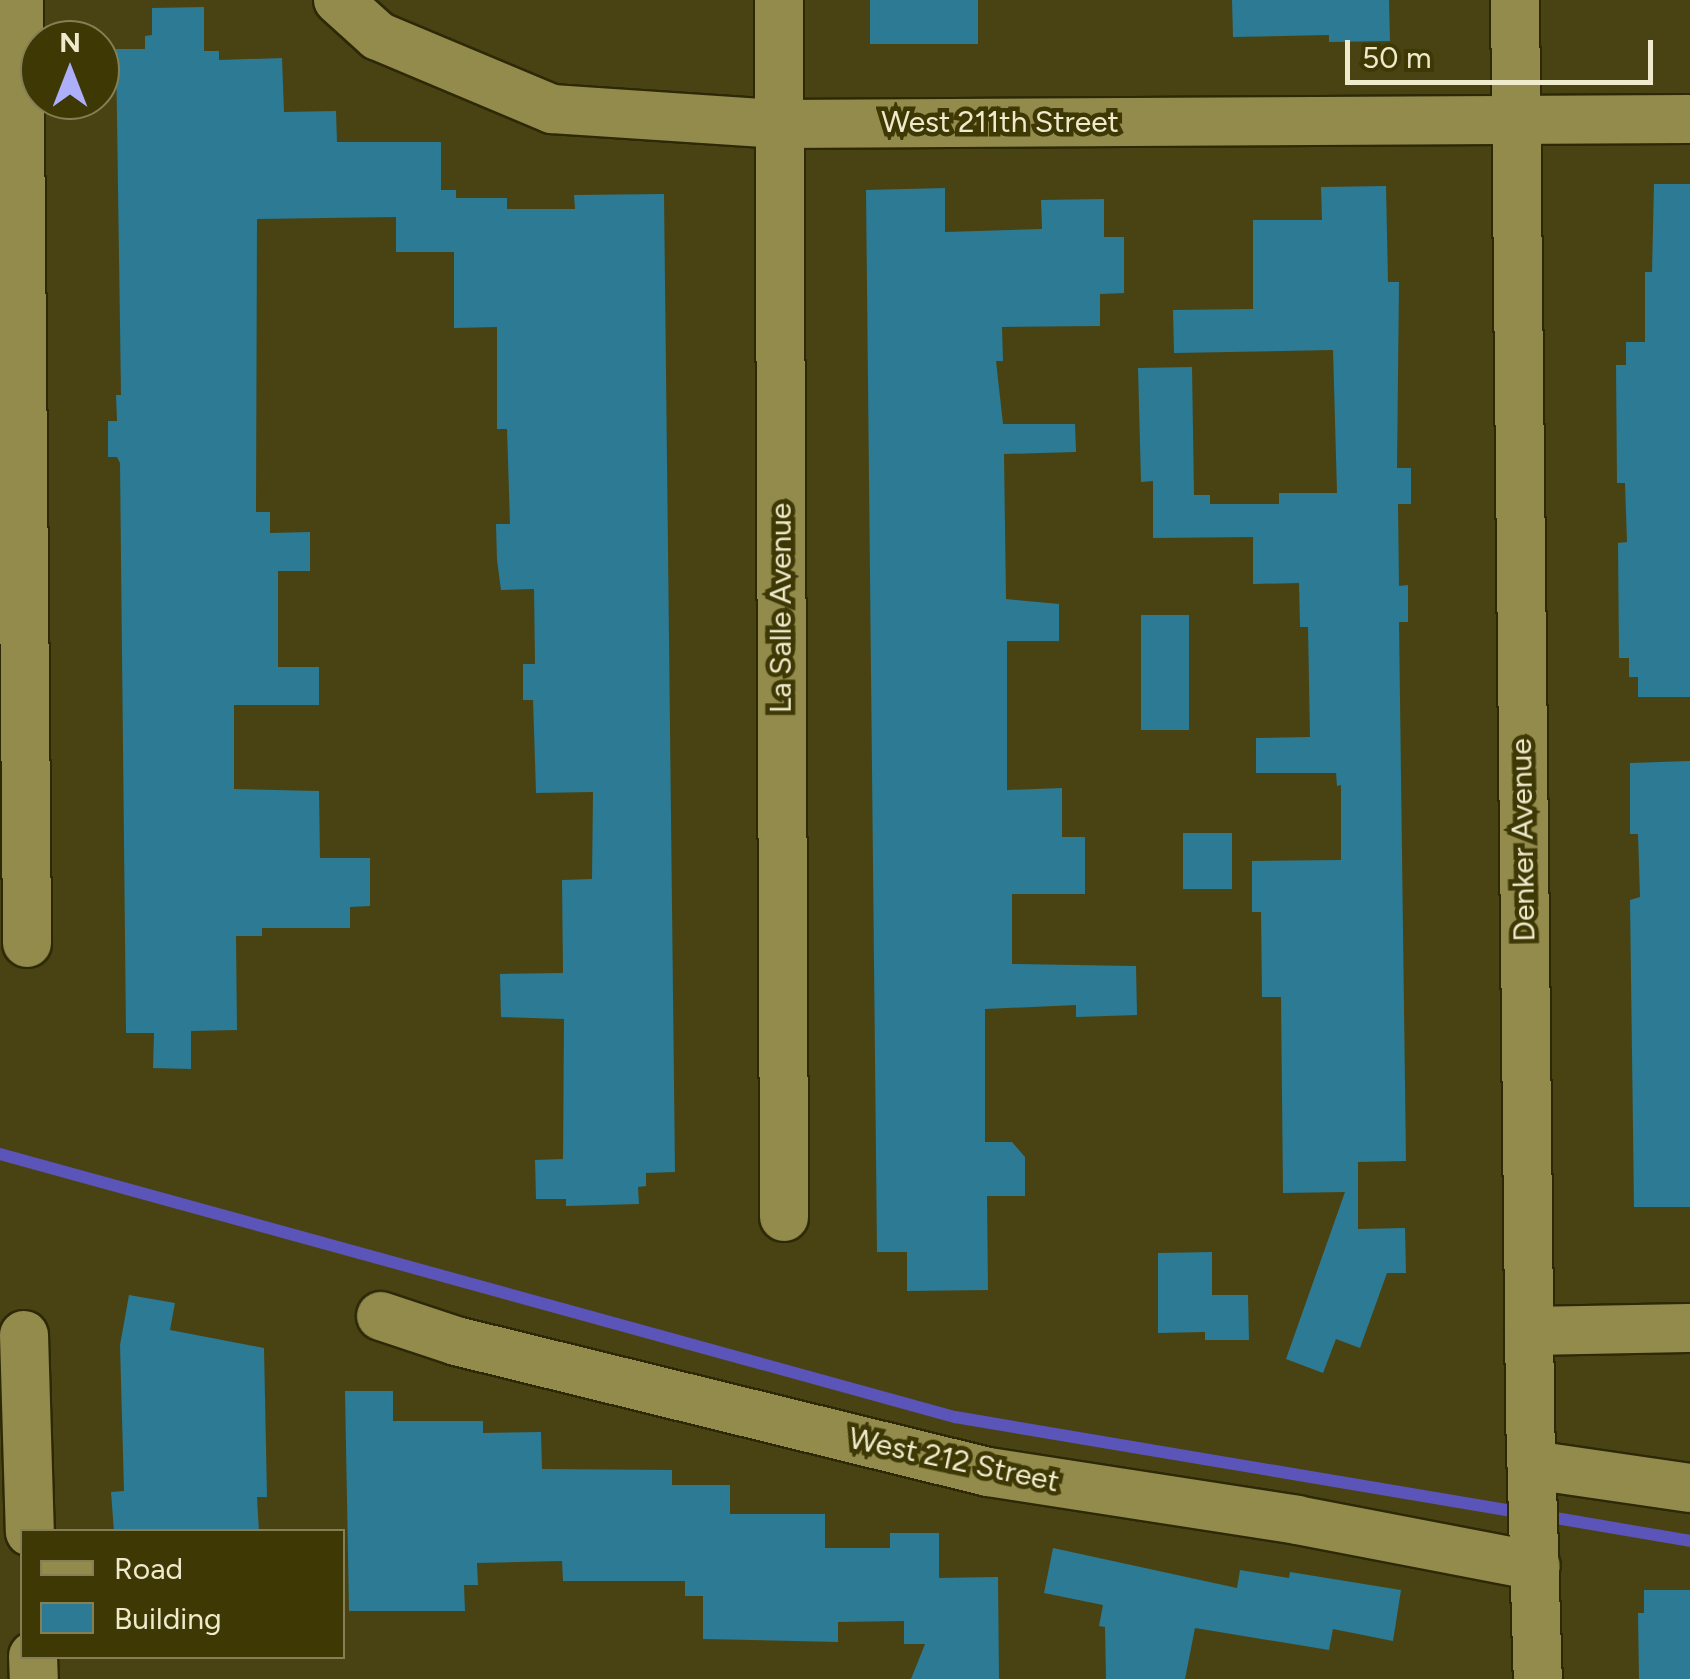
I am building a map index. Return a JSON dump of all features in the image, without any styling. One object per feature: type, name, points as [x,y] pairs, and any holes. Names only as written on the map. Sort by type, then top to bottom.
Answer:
[{"type":"street","points":[[18,0],[27,943]]},
{"type":"street","name":"West 211th Street","points":[[338,0],[378,36],[552,108],[780,124],[1690,119]]},
{"type":"street","name":"La Salle Avenue","points":[[779,0],[784,1217]]},
{"type":"street","name":"Denker Avenue","points":[[1515,0],[1530,1416],[1538,1679]]},
{"type":"street","name":"West 212 Street","points":[[381,1316],[456,1341],[988,1472],[1297,1520],[1536,1566]]},
{"type":"street","points":[[1529,1331],[1690,1328]]},
{"type":"street","points":[[24,1335],[30,1529]]},
{"type":"street","points":[[1532,1465],[1690,1488]]},
{"type":"building","points":[[870,0],[978,0],[978,44],[870,44]]},
{"type":"building","points":[[1232,0],[1389,0],[1390,41],[1329,42],[1329,35],[1233,37]]},
{"type":"building","points":[[204,7],[204,51],[219,51],[219,60],[282,58],[284,112],[336,111],[337,142],[441,142],[441,190],[456,190],[456,198],[507,198],[507,209],[575,209],[574,195],[664,194],[675,1172],[646,1173],[646,1186],[638,1187],[639,1204],[566,1206],[566,1199],[536,1199],[535,1160],[563,1159],[564,1019],[501,1017],[500,974],[563,973],[562,880],[592,879],[593,792],[536,793],[533,700],[523,700],[523,664],[535,664],[534,589],[501,590],[497,560],[496,524],[510,524],[507,429],[497,429],[497,327],[454,328],[454,252],[396,252],[396,217],[257,219],[256,512],[270,512],[270,533],[310,532],[310,571],[278,571],[278,667],[319,667],[319,705],[234,705],[234,789],[319,791],[320,858],[370,858],[370,906],[350,907],[350,928],[262,928],[262,936],[236,936],[237,1030],[191,1031],[191,1069],[153,1068],[154,1033],[126,1033],[120,463],[117,457],[108,457],[108,421],[117,421],[116,395],[121,395],[117,120],[120,49],[145,49],[145,36],[152,35],[152,8]]},
{"type":"building","points":[[1654,184],[1690,184],[1690,697],[1638,697],[1638,677],[1629,677],[1629,658],[1619,658],[1618,543],[1627,542],[1625,483],[1617,483],[1616,365],[1626,365],[1626,342],[1645,342],[1645,272],[1652,272]]},
{"type":"building","points":[[1386,186],[1388,282],[1399,282],[1397,468],[1411,468],[1411,504],[1398,504],[1399,586],[1408,585],[1408,622],[1399,622],[1406,1161],[1358,1162],[1358,1229],[1405,1228],[1406,1273],[1387,1273],[1360,1348],[1336,1339],[1323,1373],[1286,1359],[1345,1192],[1283,1193],[1281,997],[1262,997],[1261,912],[1252,912],[1252,861],[1341,860],[1341,785],[1337,786],[1336,773],[1256,773],[1256,738],[1310,737],[1308,627],[1300,627],[1299,583],[1253,584],[1253,537],[1153,538],[1153,481],[1141,482],[1138,368],[1192,367],[1194,495],[1210,495],[1210,504],[1279,504],[1279,493],[1337,493],[1333,350],[1174,353],[1173,310],[1253,309],[1253,220],[1322,220],[1321,187]]},
{"type":"building","points":[[945,188],[945,232],[1042,229],[1041,200],[1104,199],[1104,237],[1124,237],[1124,293],[1100,294],[1100,326],[1002,327],[1003,361],[996,361],[1003,424],[1075,424],[1076,452],[1004,454],[1006,599],[1059,604],[1059,641],[1007,641],[1007,790],[1062,788],[1062,837],[1085,837],[1085,894],[1012,894],[1012,964],[1136,966],[1137,1015],[1076,1017],[1076,1005],[985,1009],[985,1142],[1012,1142],[1025,1157],[1025,1196],[987,1196],[988,1290],[907,1291],[907,1252],[877,1252],[866,190]]},
{"type":"building","points":[[1141,615],[1189,615],[1189,730],[1141,730]]},
{"type":"building","points":[[1690,761],[1690,1207],[1634,1207],[1630,900],[1640,897],[1638,834],[1630,834],[1630,763]]},
{"type":"building","points":[[1183,833],[1232,833],[1232,889],[1183,889]]},
{"type":"building","points":[[1212,1252],[1212,1295],[1248,1295],[1249,1340],[1205,1340],[1205,1332],[1158,1333],[1158,1253]]},
{"type":"building","points":[[129,1295],[175,1303],[170,1330],[264,1348],[267,1497],[257,1497],[259,1529],[114,1529],[111,1492],[124,1491],[120,1345]]},
{"type":"building","points":[[345,1391],[393,1391],[393,1421],[483,1421],[483,1433],[541,1432],[542,1469],[672,1470],[672,1485],[730,1485],[730,1514],[825,1514],[825,1548],[890,1548],[890,1533],[939,1533],[939,1578],[998,1577],[999,1679],[911,1679],[925,1644],[904,1644],[904,1621],[838,1622],[838,1642],[703,1639],[703,1596],[685,1596],[685,1581],[563,1581],[562,1561],[477,1563],[478,1585],[464,1585],[465,1611],[349,1611]]},
{"type":"building","points":[[1053,1548],[1237,1588],[1240,1570],[1289,1578],[1290,1572],[1401,1590],[1393,1641],[1333,1629],[1329,1650],[1195,1628],[1185,1679],[1106,1679],[1105,1627],[1099,1626],[1103,1605],[1044,1593]]},
{"type":"building","points":[[1644,1590],[1690,1590],[1690,1679],[1639,1679],[1638,1613],[1644,1613]]},
{"type":"waterway","points":[[0,1154],[955,1417],[1524,1513]]},
{"type":"waterway","points":[[1544,1516],[1690,1541]]}]
